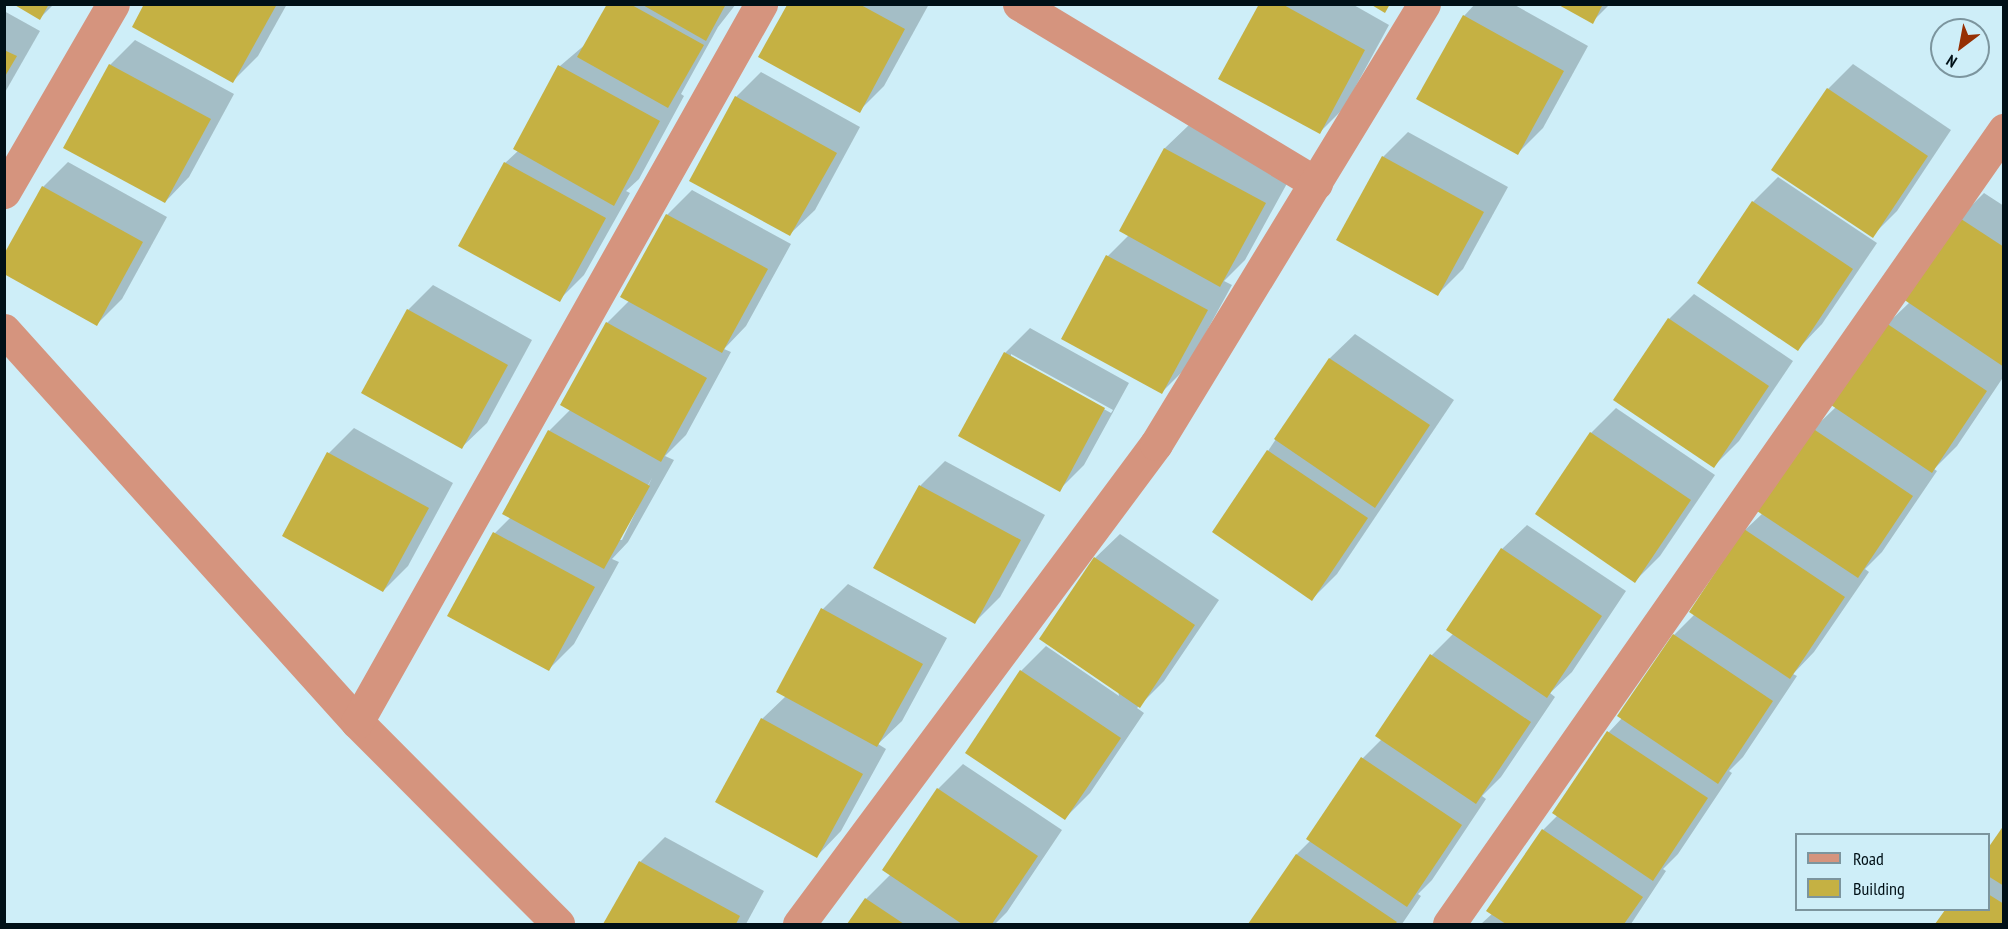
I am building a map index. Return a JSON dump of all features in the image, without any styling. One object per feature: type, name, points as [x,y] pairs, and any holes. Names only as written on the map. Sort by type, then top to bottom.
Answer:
[{"type":"street","points":[[4,192],[113,4]]},
{"type":"street","points":[[357,722],[760,4]]},
{"type":"street","points":[[1019,4],[1316,183]]},
{"type":"street","points":[[799,924],[1156,444],[1424,4]]},
{"type":"street","points":[[1449,924],[2004,130]]},
{"type":"street","points":[[4,330],[357,722],[558,924]]},
{"type":"building","points":[[13,4],[49,4],[40,20]]},
{"type":"building","points":[[144,4],[277,4],[233,83],[132,27]]},
{"type":"building","points":[[607,4],[630,4],[704,45],[668,108],[577,57]]},
{"type":"building","points":[[641,4],[726,4],[706,41]]},
{"type":"building","points":[[1259,4],[1282,4],[1365,50],[1320,134],[1218,79]]},
{"type":"building","points":[[1370,4],[1390,4],[1385,13]]},
{"type":"building","points":[[1557,4],[1603,4],[1593,24]]},
{"type":"building","points":[[787,5],[861,5],[905,29],[860,113],[758,57]]},
{"type":"building","points":[[1463,15],[1564,71],[1518,155],[1416,99]]},
{"type":"building","points":[[4,50],[17,56],[4,78]]},
{"type":"building","points":[[109,64],[211,119],[165,203],[63,148]]},
{"type":"building","points":[[558,65],[660,121],[614,206],[513,149]]},
{"type":"building","points":[[1827,88],[1928,156],[1873,238],[1771,170]]},
{"type":"building","points":[[735,96],[837,153],[790,236],[689,181]]},
{"type":"building","points":[[1164,148],[1266,203],[1220,287],[1119,231]]},
{"type":"building","points":[[1382,156],[1484,212],[1438,296],[1336,240]]},
{"type":"building","points":[[504,162],[606,218],[560,302],[458,246]]},
{"type":"building","points":[[42,186],[143,242],[97,326],[4,274],[4,254]]},
{"type":"building","points":[[1752,201],[1853,269],[1798,351],[1697,283]]},
{"type":"building","points":[[666,214],[768,269],[722,353],[620,297]]},
{"type":"building","points":[[1958,217],[2004,247],[2004,367],[1903,299]]},
{"type":"building","points":[[1106,255],[1208,310],[1162,394],[1061,339]]},
{"type":"building","points":[[407,309],[508,365],[462,449],[361,393]]},
{"type":"building","points":[[1668,318],[1769,386],[1714,468],[1613,400]]},
{"type":"building","points":[[606,322],[707,378],[661,462],[560,405]]},
{"type":"building","points":[[1886,323],[1987,391],[1932,473],[1831,405]]},
{"type":"building","points":[[1004,352],[1105,408],[1060,492],[958,436]]},
{"type":"building","points":[[1329,358],[1430,425],[1375,508],[1274,439]]},
{"type":"building","points":[[1812,428],[1913,496],[1858,578],[1757,511]]},
{"type":"building","points":[[548,430],[650,486],[604,569],[502,514]]},
{"type":"building","points":[[1590,432],[1691,500],[1635,583],[1535,514]]},
{"type":"building","points":[[1267,450],[1368,518],[1312,601],[1212,532]]},
{"type":"building","points":[[327,452],[429,508],[383,592],[282,536]]},
{"type":"building","points":[[919,485],[1021,540],[975,624],[873,568]]},
{"type":"building","points":[[1744,529],[1845,597],[1790,679],[1689,612]]},
{"type":"building","points":[[493,532],[595,587],[549,671],[447,616]]},
{"type":"building","points":[[1501,548],[1602,616],[1547,698],[1446,630]]},
{"type":"building","points":[[1094,557],[1195,625],[1140,708],[1039,639]]},
{"type":"building","points":[[821,608],[923,664],[877,747],[776,692]]},
{"type":"building","points":[[1673,634],[1773,701],[1718,784],[1617,716]]},
{"type":"building","points":[[1430,654],[1531,722],[1476,804],[1375,736]]},
{"type":"building","points":[[1020,670],[1121,738],[1065,820],[965,753]]},
{"type":"building","points":[[761,718],[863,774],[817,858],[715,802]]},
{"type":"building","points":[[1607,731],[1708,798],[1653,881],[1552,813]]},
{"type":"building","points":[[1361,757],[1462,825],[1407,907],[1306,839]]},
{"type":"building","points":[[937,788],[1038,856],[992,924],[962,924],[882,870]]},
{"type":"building","points":[[2004,825],[2004,886],[1990,877],[1990,845]]},
{"type":"building","points":[[1542,829],[1643,897],[1624,924],[1506,924],[1486,911]]},
{"type":"building","points":[[1296,854],[1397,922],[1395,924],[1248,924]]},
{"type":"building","points":[[639,861],[740,916],[736,924],[603,924]]},
{"type":"building","points":[[1990,895],[2004,904],[2004,924],[1935,924],[1944,911],[1990,911]]},
{"type":"building","points":[[865,898],[904,924],[847,924]]}]
